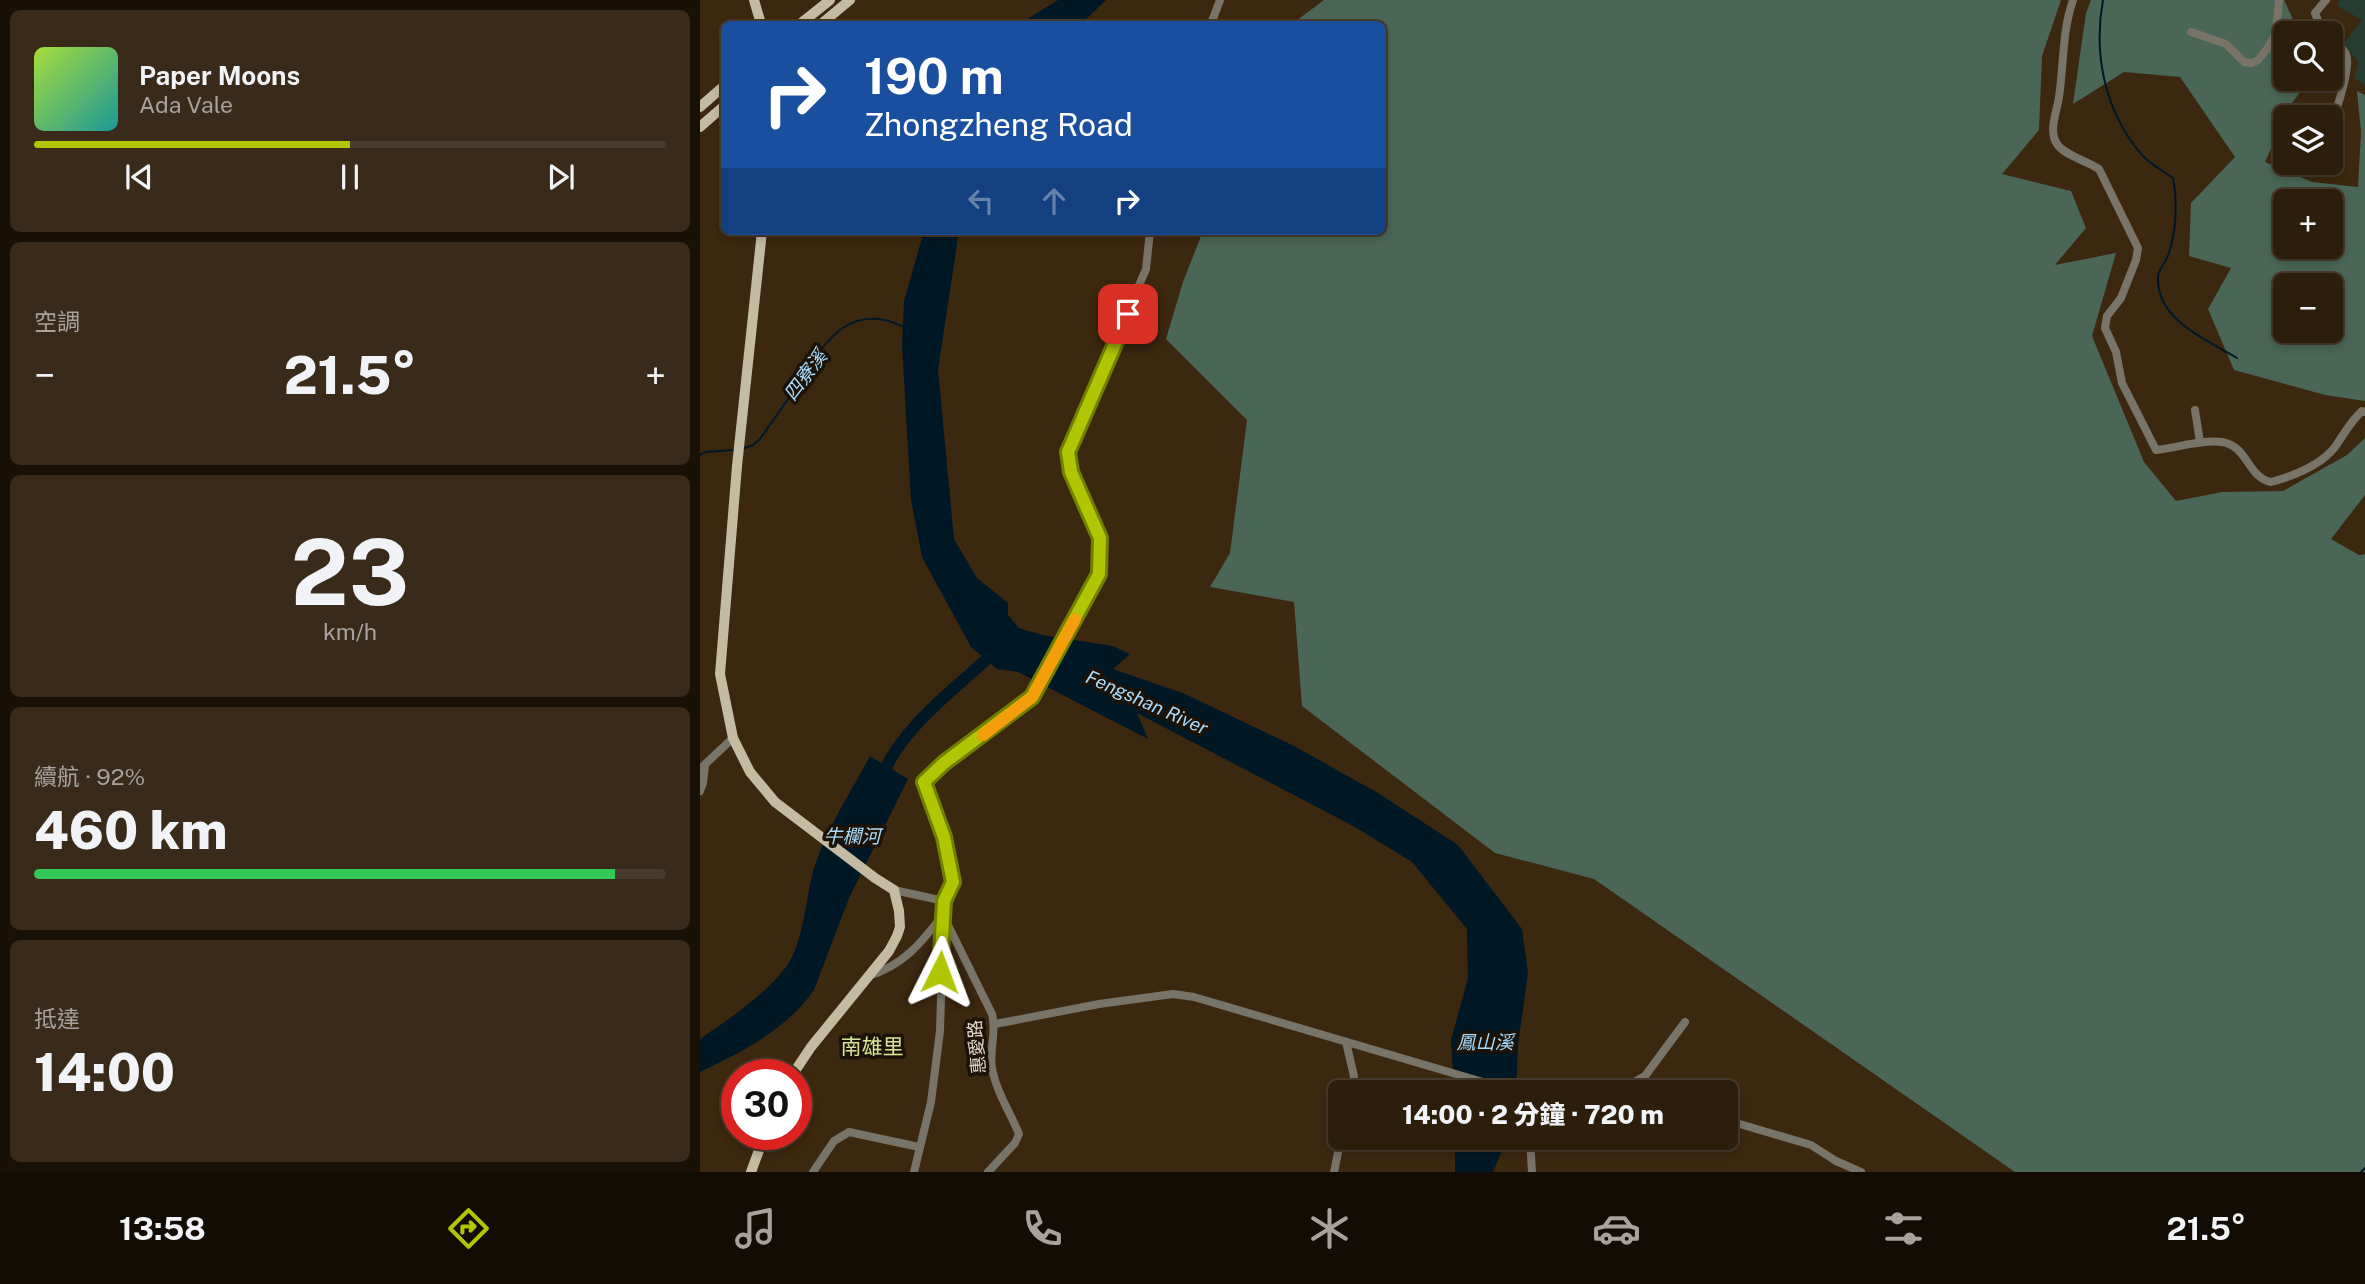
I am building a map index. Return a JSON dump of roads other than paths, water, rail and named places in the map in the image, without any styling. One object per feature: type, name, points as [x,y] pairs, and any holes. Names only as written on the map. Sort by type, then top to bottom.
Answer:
[{"type":"main road","points":[[754,0],[760,21]]},
{"type":"main road","points":[[804,21],[830,0]]},
{"type":"main road","points":[[825,21],[850,0]]},
{"type":"main road","points":[[700,107],[721,89]]},
{"type":"main road","points":[[700,127],[721,109]]},
{"type":"main road","points":[[762,235],[737,466],[720,674],[733,738],[758,783],[775,802],[803,825],[894,890],[900,926],[889,951],[803,1059]]},
{"type":"main road","points":[[751,1172],[759,1150]]},
{"type":"street","points":[[1212,21],[1220,0]]},
{"type":"street","points":[[2073,0],[2063,37],[2059,97],[2053,135],[2064,152],[2087,160],[2099,169],[2138,248],[2121,298],[2111,309],[2105,328],[2116,352],[2122,383],[2156,450],[2180,448],[2200,442],[2223,442],[2238,448],[2257,477],[2271,482],[2306,469],[2326,456],[2351,422],[2362,411],[2365,412]]},
{"type":"street","points":[[2191,32],[2226,44],[2244,62],[2252,63],[2263,55],[2276,33],[2279,0]]},
{"type":"street","points":[[2318,21],[2315,13],[2326,0]]},
{"type":"street","points":[[2343,49],[2348,60],[2343,84]]},
{"type":"street","points":[[914,1172],[931,1102],[940,1031],[944,901],[953,882],[944,837],[924,782],[944,763],[1032,697],[1099,574],[1100,538],[1071,472],[1068,452],[1146,269],[1150,235]]},
{"type":"street","points":[[2195,410],[2200,442]]},
{"type":"street","points":[[700,791],[703,783],[702,768],[733,738]]},
{"type":"street","points":[[894,890],[944,901]]},
{"type":"street","points":[[867,977],[888,970],[917,947],[943,915]]},
{"type":"street","name":"惠愛路","points":[[943,915],[995,1024],[991,1040],[992,1070],[1019,1134],[988,1172]]},
{"type":"street","points":[[995,1024],[1099,1004],[1173,994],[1194,997],[1474,1080]]},
{"type":"street","points":[[1638,1080],[1645,1076],[1685,1021]]},
{"type":"street","points":[[1346,1042],[1353,1080]]},
{"type":"street","points":[[1738,1124],[1811,1145],[1836,1161],[1861,1172]]},
{"type":"street","points":[[813,1172],[834,1141],[849,1132],[919,1147]]},
{"type":"street","points":[[1334,1172],[1339,1150]]},
{"type":"street","points":[[1531,1150],[1532,1172]]},
{"type":"water","points":[[1058,0],[1106,0],[1084,21],[1024,21]]},
{"type":"water","name":"鳳山溪","points":[[923,235],[958,235],[938,370],[954,539],[977,578],[1008,603],[1008,615],[1019,628],[1042,635],[1113,646],[1130,654],[1113,669],[1185,694],[1294,746],[1378,793],[1458,845],[1522,929],[1528,973],[1518,1045],[1517,1080],[1453,1080],[1451,1040],[1468,978],[1467,929],[1412,862],[1355,827],[1137,713],[1148,739],[1018,672],[997,669],[971,647],[922,557],[911,500],[902,345],[904,301]]},
{"type":"water","name":"牛欄河","points":[[870,756],[908,779],[849,898],[814,990],[777,1028],[747,1048],[700,1072],[700,1039],[757,997],[777,978],[792,956],[801,931],[815,865],[833,823]]},
{"type":"water","points":[[1455,1150],[1502,1150],[1493,1172],[1455,1172]]},
{"type":"waterway","points":[[2103,0],[2100,21],[2101,62],[2111,102],[2129,138],[2142,155],[2173,178],[2175,225],[2169,253],[2158,274],[2160,292],[2174,317],[2198,336],[2237,358]]},
{"type":"waterway","name":"四寮溪","points":[[742,449],[760,439],[815,358],[838,332],[851,323],[866,319],[884,320],[904,327]]},
{"type":"waterway","name":"四寮溪","points":[[700,455],[705,452],[733,450]]},
{"type":"waterway","name":"牛欄河","points":[[881,779],[901,743],[915,726],[996,651]]},
{"type":"waterway","points":[[2361,1172],[2365,1168]]},
{"type":"district","name":"南雄里","points":[[872,1047]]},
{"type":"water label","name":"Fengshan River","points":[[1147,702]]}]
